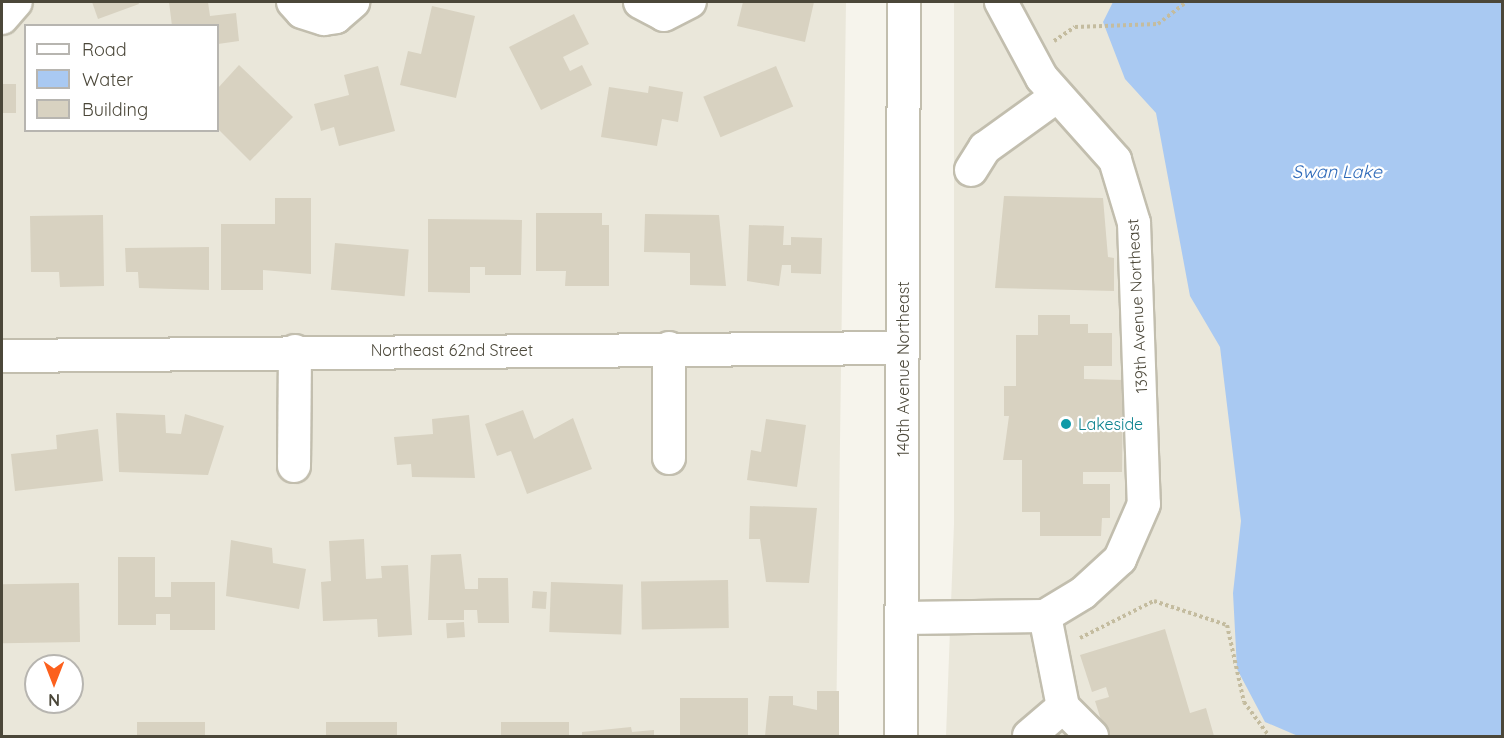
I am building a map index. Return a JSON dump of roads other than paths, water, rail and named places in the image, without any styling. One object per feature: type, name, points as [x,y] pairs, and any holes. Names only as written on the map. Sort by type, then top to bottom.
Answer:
[{"type":"street","points":[[2,18],[16,2]]},
{"type":"street","points":[[293,2],[302,12],[324,19],[336,17],[353,2]]},
{"type":"street","points":[[640,2],[664,15],[690,2]]},
{"type":"street","name":"140th Avenue Northeast","points":[[901,736],[904,2]]},
{"type":"street","name":"139th Avenue Northeast","points":[[1001,2],[1058,96],[1115,160],[1129,196],[1147,481],[1135,533],[1120,559],[1083,593],[1046,616]]},
{"type":"street","points":[[970,170],[985,148],[1058,96]]},
{"type":"street","points":[[669,348],[669,458]]},
{"type":"street","name":"Northeast 62nd Street","points":[[2,356],[295,351],[903,348]]},
{"type":"street","points":[[294,466],[295,351]]},
{"type":"street","points":[[902,618],[1046,616],[1063,707],[1092,736]]},
{"type":"street","points":[[1029,736],[1063,707]]},
{"type":"water","name":"Swan Lake","points":[[1113,2],[1502,2],[1502,736],[1298,736],[1265,722],[1237,669],[1233,593],[1241,521],[1220,347],[1190,296],[1156,113],[1125,79],[1103,22]]},
{"type":"place","name":"Lakeside","points":[[1066,424]]}]
